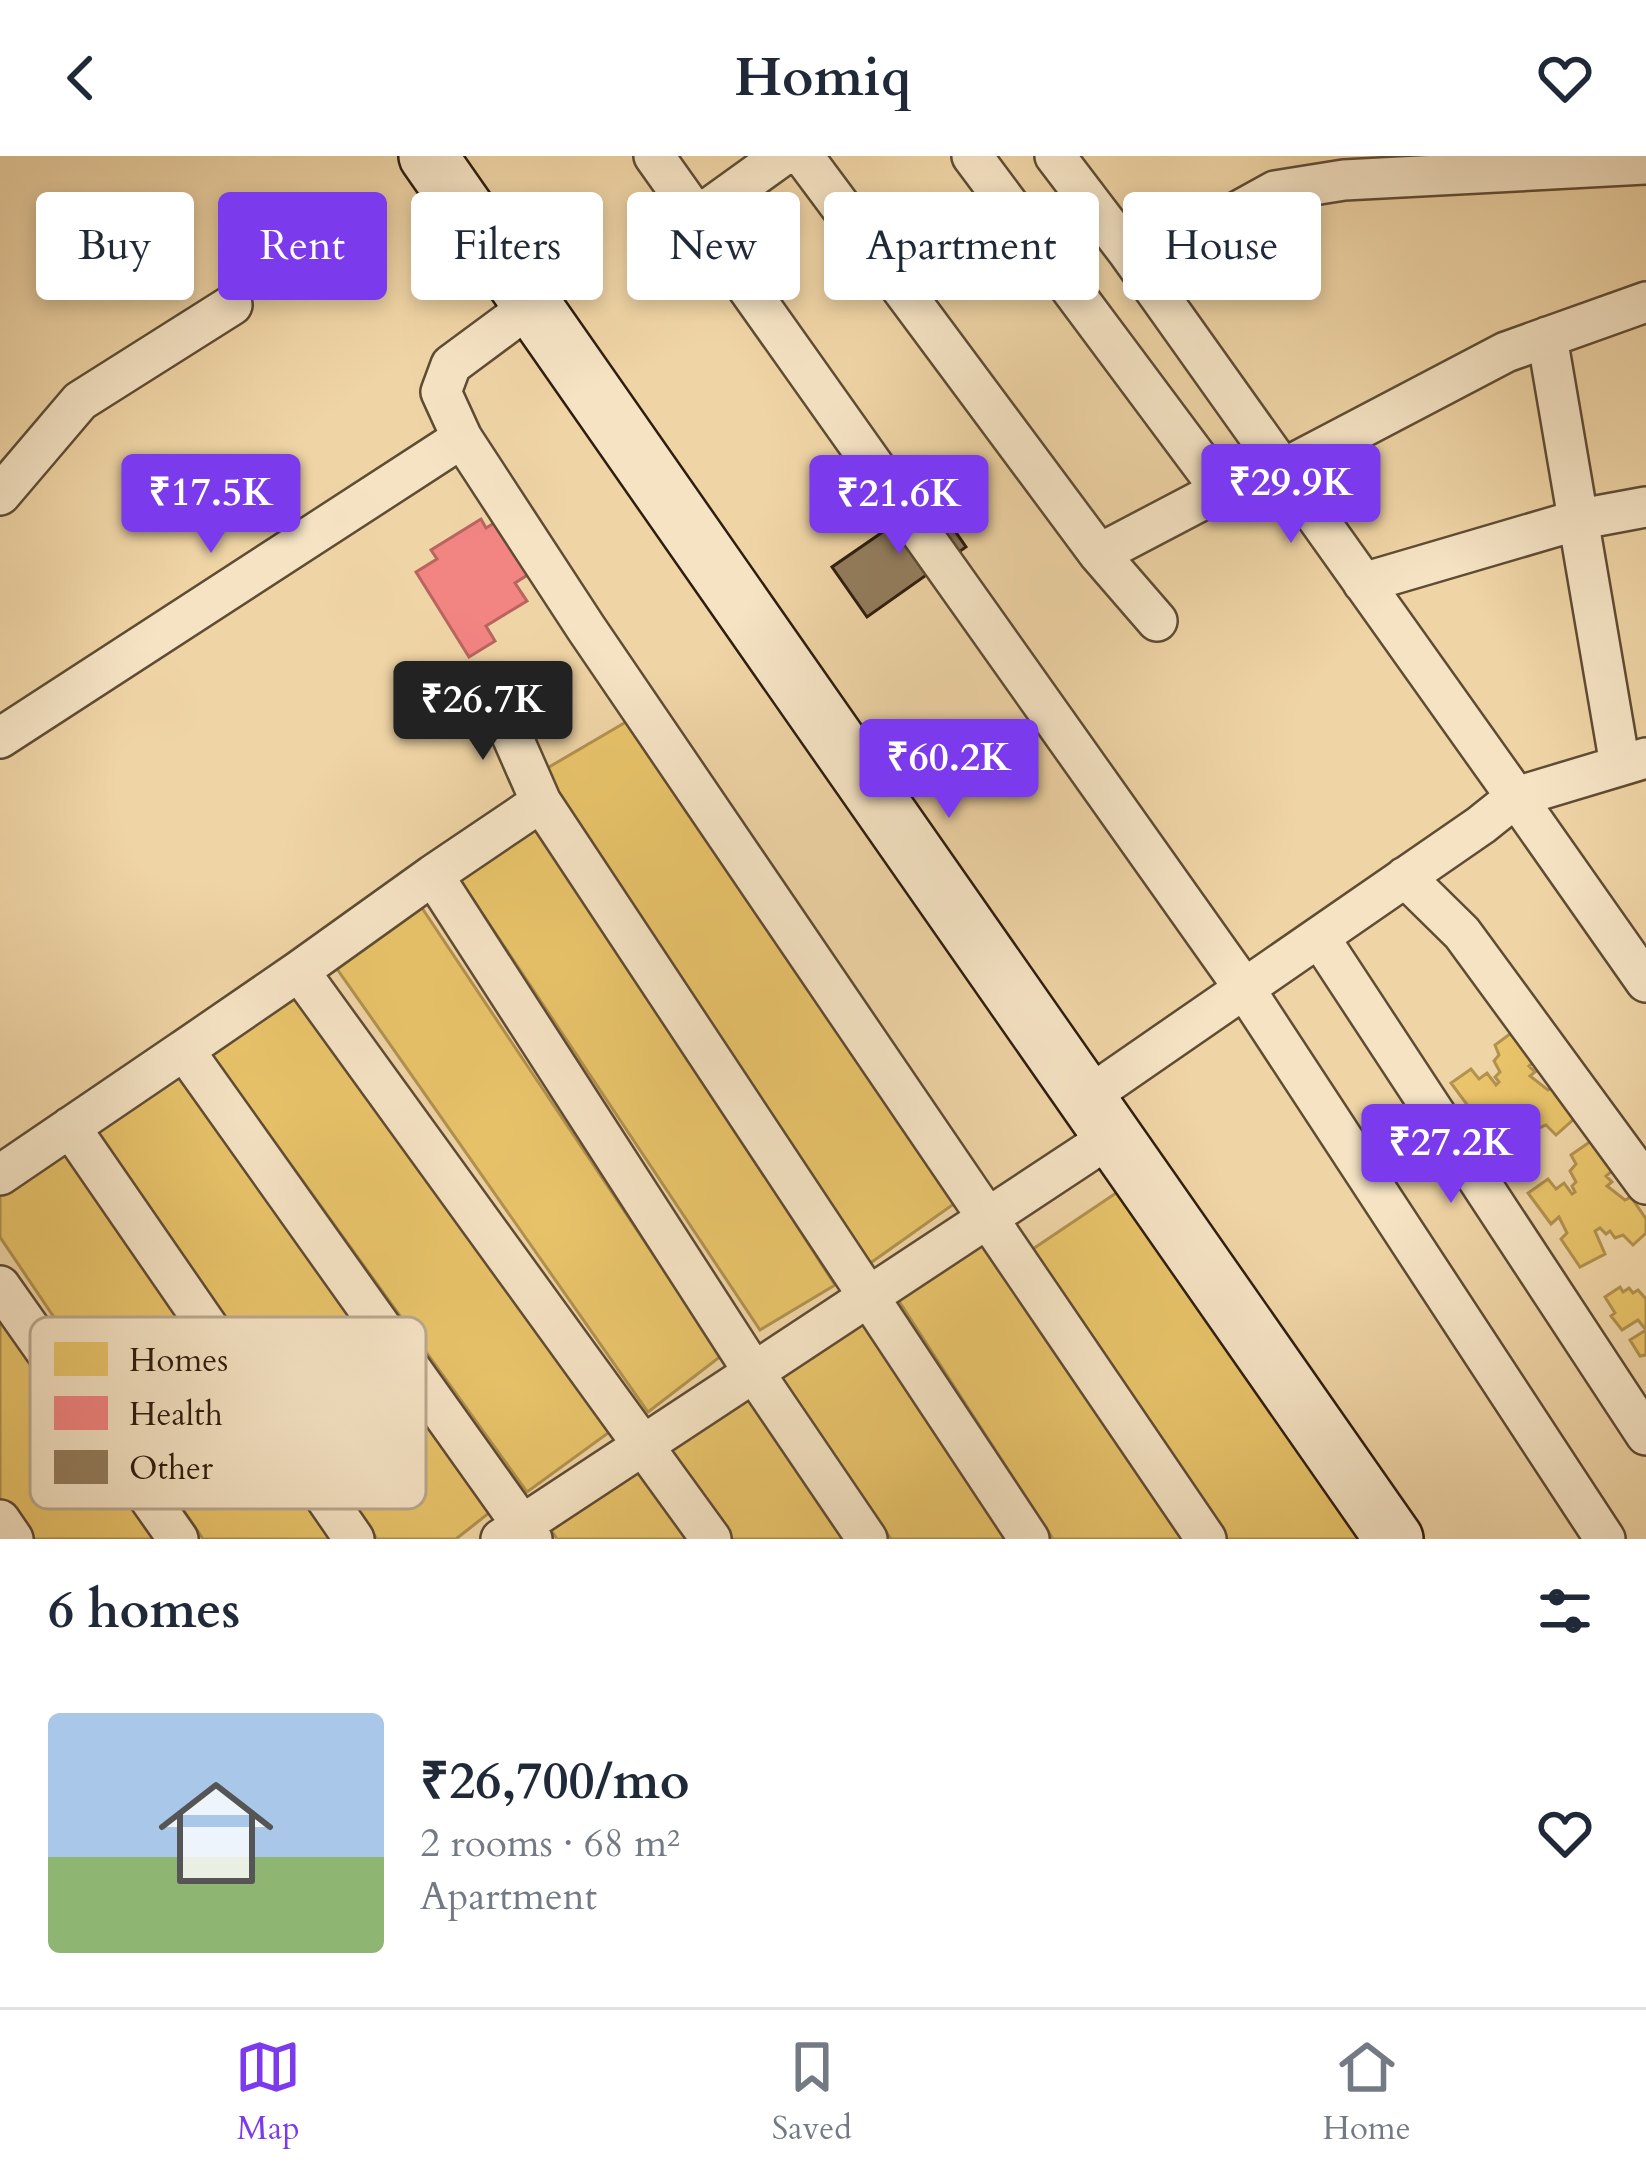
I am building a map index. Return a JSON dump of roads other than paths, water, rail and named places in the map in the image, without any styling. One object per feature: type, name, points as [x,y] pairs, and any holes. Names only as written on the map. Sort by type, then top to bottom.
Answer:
[{"type":"street","points":[[428,156],[1394,1539]]},
{"type":"street","points":[[654,156],[679,192]]},
{"type":"street","points":[[732,192],[782,156]]},
{"type":"street","points":[[803,156],[1100,554],[1157,621]]},
{"type":"street","points":[[972,156],[1221,490],[1100,554]]},
{"type":"street","points":[[1054,156],[1123,246]]},
{"type":"street","points":[[1273,192],[1345,180],[1646,164]]},
{"type":"street","points":[[756,300],[1244,988],[1604,1539]]},
{"type":"street","points":[[1162,300],[1646,982]]},
{"type":"street","points":[[1282,470],[1506,352],[1646,302]]},
{"type":"street","points":[[0,495],[80,401],[232,305]]},
{"type":"street","points":[[532,305],[452,364],[441,392],[462,438],[586,628],[1206,1539]]},
{"type":"street","points":[[426,1400],[518,1534],[644,1442],[988,1217],[1244,988],[1516,797],[1633,761],[1547,338]]},
{"type":"street","points":[[0,738],[462,438]]},
{"type":"street","points":[[1364,583],[1581,519],[1646,507]]},
{"type":"street","points":[[494,694],[541,802],[1029,1539]]},
{"type":"street","points":[[0,1175],[541,802]]},
{"type":"street","points":[[433,874],[753,1371],[867,1539]]},
{"type":"street","points":[[1405,878],[1462,934],[1646,1184]]},
{"type":"street","points":[[1319,937],[1646,1435]]},
{"type":"street","points":[[299,971],[711,1539]]},
{"type":"street","points":[[184,1049],[369,1317]]},
{"type":"street","points":[[70,1127],[201,1317]]},
{"type":"street","points":[[0,1286],[30,1329]]},
{"type":"street","points":[[157,1509],[178,1539]]},
{"type":"street","points":[[334,1509],[355,1539]]},
{"type":"street","points":[[0,1520],[13,1539]]}]
